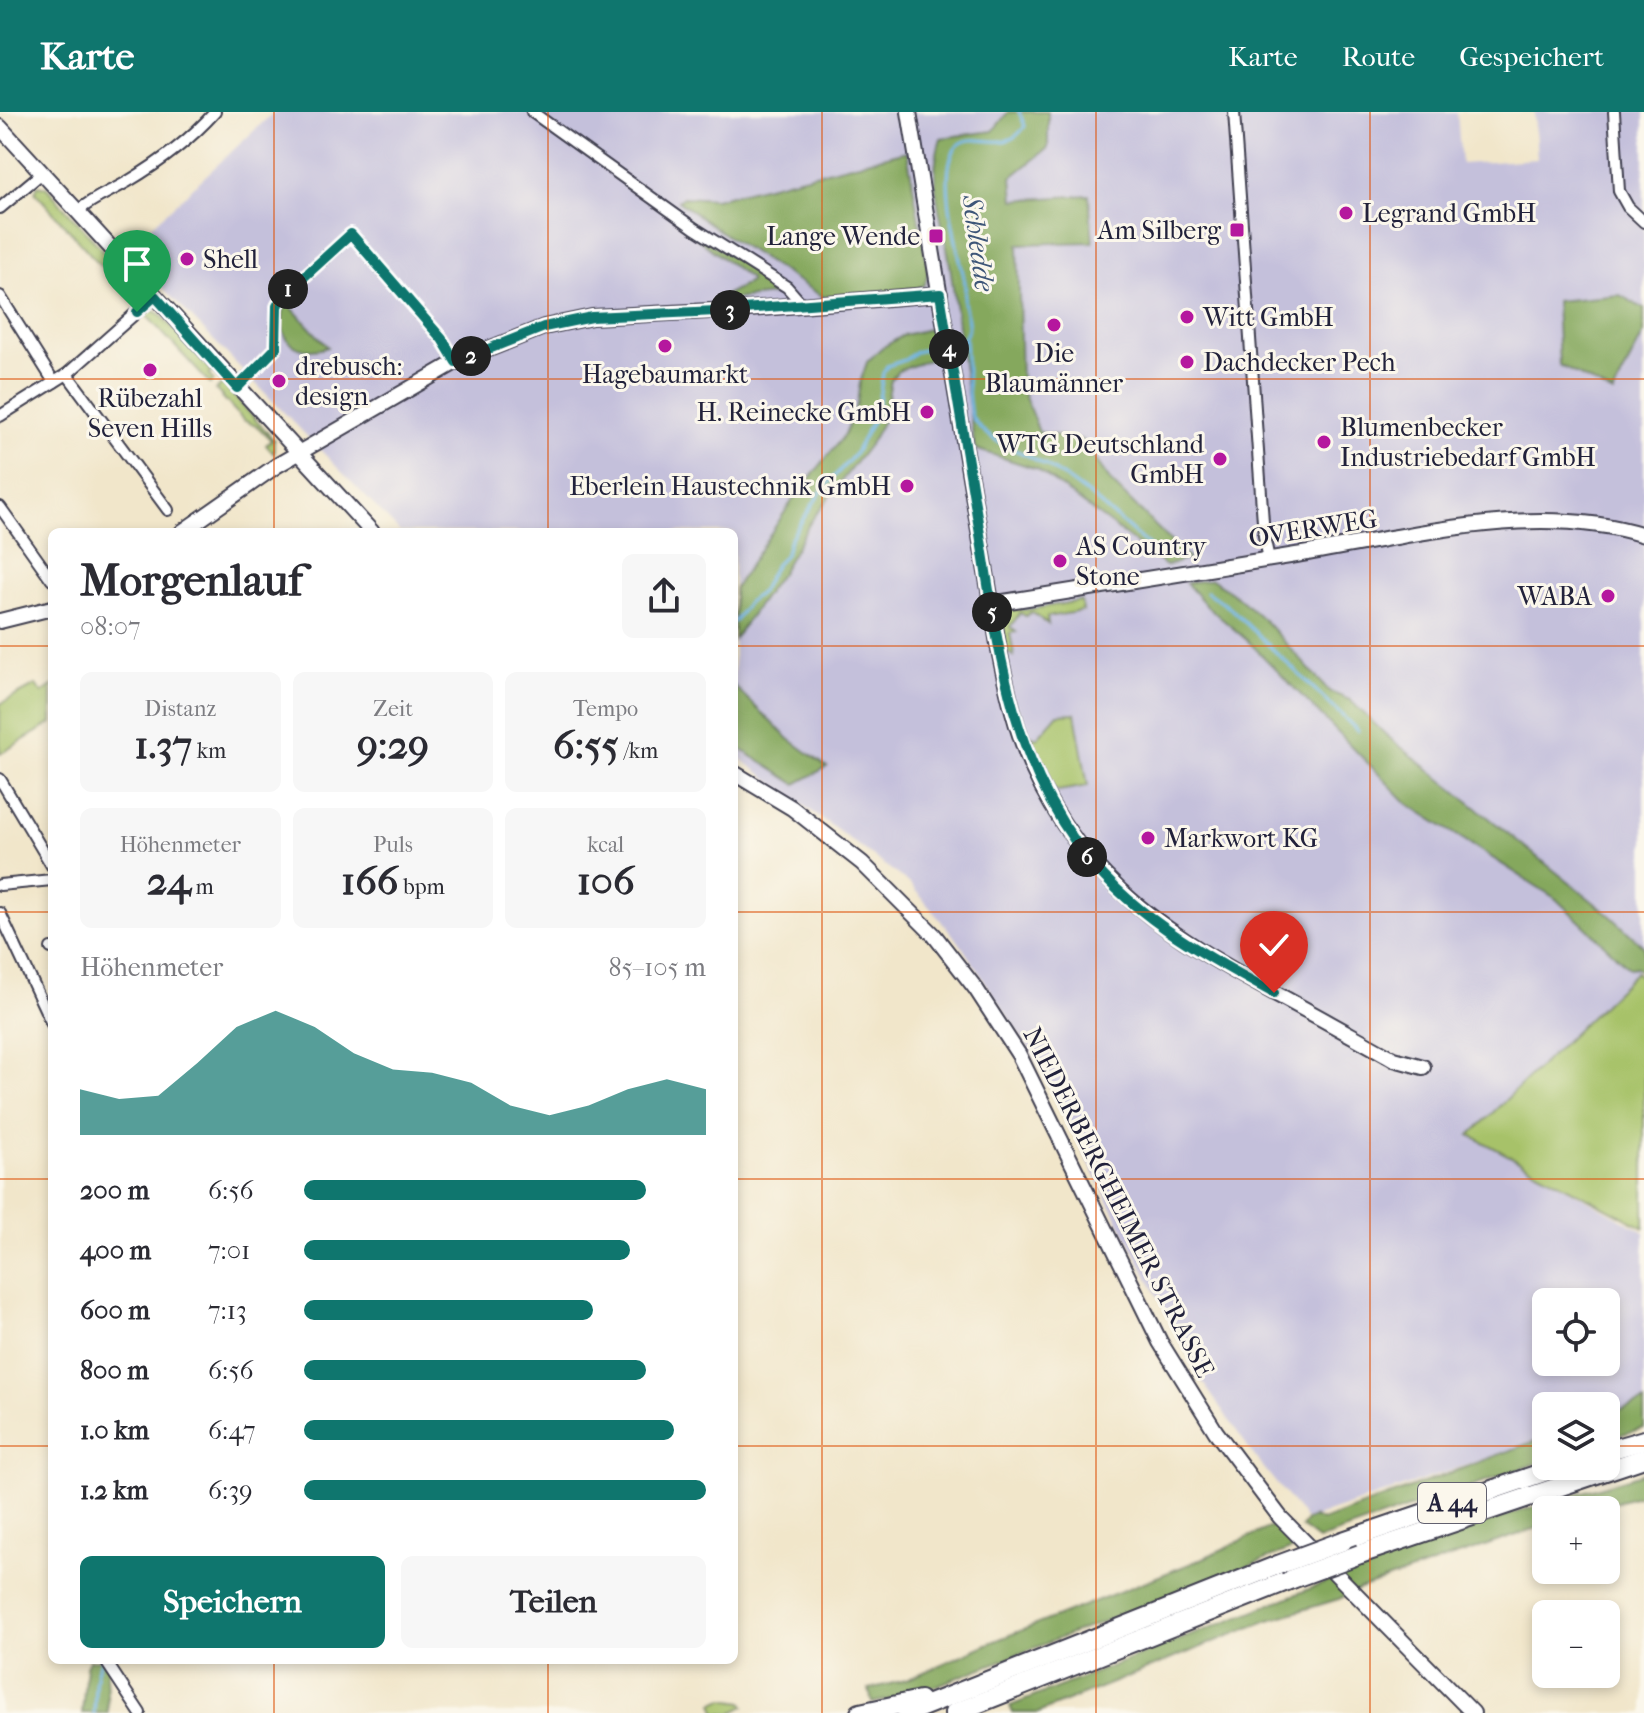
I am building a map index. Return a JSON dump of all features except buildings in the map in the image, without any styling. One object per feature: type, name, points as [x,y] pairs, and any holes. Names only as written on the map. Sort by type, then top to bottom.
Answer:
[{"type":"highway","points":[[1620,1447],[1644,1440]]},
{"type":"highway","name":"A 44","points":[[1017,1681],[1360,1554],[1644,1458]]},
{"type":"highway","name":"A 44","points":[[907,1713],[964,1706],[1278,1565],[1532,1476]]},
{"type":"highway","points":[[860,1713],[964,1706]]},
{"type":"street","points":[[78,211],[171,153],[215,112]]},
{"type":"street","points":[[532,112],[694,228],[787,287],[801,303]]},
{"type":"street","points":[[909,112],[991,604],[1009,696],[1033,769],[1078,846],[1111,884],[1176,937],[1222,966],[1394,1059],[1423,1067]]},
{"type":"street","points":[[1234,112],[1264,536],[1269,559]]},
{"type":"street","points":[[1614,112],[1619,191],[1628,207],[1644,222]]},
{"type":"street","points":[[0,127],[368,528]]},
{"type":"street","points":[[0,208],[42,173]]},
{"type":"street","points":[[237,388],[276,348],[277,306],[283,296],[351,234],[442,339],[456,362]]},
{"type":"street","points":[[188,528],[276,466],[456,362],[544,327],[592,317],[940,294]]},
{"type":"street","points":[[0,296],[54,382]]},
{"type":"street","points":[[0,416],[67,374],[155,296]]},
{"type":"street","points":[[67,374],[168,510]]},
{"type":"street","points":[[0,507],[48,574]]},
{"type":"street","name":"OVERWEG","points":[[991,604],[1483,525],[1551,520],[1620,528],[1644,535]]},
{"type":"street","points":[[0,621],[48,609]]},
{"type":"street","name":"NIEDERBERGHEIMER STRASSE","points":[[738,775],[792,808],[862,863],[934,935],[976,989],[1019,1055],[1160,1342],[1216,1432],[1280,1517],[1473,1713]]},
{"type":"street","points":[[0,779],[48,859]]},
{"type":"street","points":[[0,885],[48,880]]},
{"type":"street","points":[[0,913],[48,1015]]},
{"type":"street","points":[[107,1664],[140,1713]]},
{"type":"shaded area","points":[[274,112],[1457,112],[1461,164],[1537,159],[1534,112],[1644,112],[1644,964],[1471,1134],[1644,1232],[1644,1405],[1620,1413],[1620,1392],[1532,1392],[1532,1443],[1306,1520],[1255,1457],[1199,1377],[1033,1055],[959,942],[909,883],[738,757],[738,528],[396,528],[126,250]]},
{"type":"green space","points":[[1008,112],[1048,112],[1048,148],[1012,177],[1014,200],[1089,195],[1093,242],[1018,244],[1021,387],[1039,432],[1082,440],[1112,483],[1189,559],[1166,566],[1037,469],[975,449],[935,170],[941,138],[993,131]]},
{"type":"green space","points":[[907,151],[928,272],[925,284],[917,290],[823,297],[678,201],[683,197],[715,199]]},
{"type":"green space","points":[[38,185],[46,187],[139,291],[139,302],[133,302],[35,192]]},
{"type":"green space","points":[[697,234],[780,288],[784,294],[714,301],[750,282],[750,279],[694,236]]},
{"type":"green space","points":[[1620,295],[1644,309],[1644,333],[1613,394],[1559,365],[1556,301]]},
{"type":"green space","points":[[287,301],[295,303],[291,307],[328,347],[305,350],[289,341],[282,324]]},
{"type":"green space","points":[[146,310],[160,314],[212,372],[209,375],[214,381],[210,384],[147,316]]},
{"type":"green space","points":[[937,327],[942,355],[898,371],[891,380],[884,419],[872,441],[811,521],[781,573],[738,633],[738,583],[792,501],[845,434],[857,403],[867,362],[880,349],[904,335]]},
{"type":"green space","points":[[223,384],[274,440],[274,454],[266,445],[271,440],[258,427],[243,420],[216,390]]},
{"type":"green space","points":[[1212,579],[1267,623],[1330,692],[1350,700],[1386,735],[1612,917],[1644,947],[1644,974],[1636,967],[1629,968],[1555,898],[1408,804],[1249,642],[1207,606],[1186,583]]},
{"type":"green space","points":[[1081,601],[1083,611],[1047,617],[1048,624],[1031,612],[1026,616],[1020,613],[1010,627],[1016,632],[1010,633],[1014,656],[1006,652],[1002,627],[1008,612]]},
{"type":"green space","points":[[36,685],[42,693],[48,689],[48,725],[0,754],[0,704]]},
{"type":"green space","points":[[738,690],[789,739],[827,767],[796,784],[738,748]]},
{"type":"green space","points":[[1075,713],[1088,786],[1058,791],[1053,788],[1030,735],[1037,738],[1058,714]]},
{"type":"green space","points":[[1636,972],[1644,979],[1644,1228],[1470,1135]]},
{"type":"green space","points":[[1644,1402],[1644,1428],[1620,1435],[1620,1410]]},
{"type":"green space","points":[[1532,1442],[1532,1465],[1318,1540],[1301,1527],[1306,1520],[1314,1517],[1322,1521]]},
{"type":"green space","points":[[1644,1473],[1644,1494],[1620,1501],[1620,1496],[1569,1496]]},
{"type":"green space","points":[[1532,1508],[1532,1530],[1339,1599],[1266,1621],[1038,1713],[1013,1713],[1010,1706],[1317,1586]]},
{"type":"green space","points":[[1275,1525],[1293,1549],[909,1696],[872,1703],[869,1689],[906,1680],[987,1644],[1197,1561]]},
{"type":"green space","points":[[111,1664],[106,1674],[108,1713],[82,1713],[86,1666]]},
{"type":"green space","points":[[724,1699],[743,1702],[745,1706],[732,1713],[717,1713],[713,1703]]},
{"type":"waterway","name":"Schledde","points":[[961,342],[968,322],[964,302],[965,283],[949,195],[950,161],[962,142],[1008,140],[1017,135],[1025,126],[1019,112]]},
{"type":"waterway","points":[[965,338],[969,403],[977,425],[999,442],[1067,479],[1163,558]]},
{"type":"waterway","name":"Schledde","points":[[738,616],[748,602],[761,592],[774,567],[786,553],[790,539],[823,489],[854,455],[877,412],[883,373],[887,366],[905,360],[915,352],[936,347]]},
{"type":"waterway","points":[[1207,592],[1230,608],[1358,731]]},
{"type":"waterway","name":"Schledde","points":[[94,1713],[100,1664]]},
{"type":"place","name":"Legrand GmbH","points":[[1346,213]]},
{"type":"place","name":"Am Silberg","points":[[1237,230]]},
{"type":"place","name":"Lange Wende","points":[[936,236]]},
{"type":"place","name":"Shell","points":[[187,259]]},
{"type":"place","name":"Witt GmbH","points":[[1187,317]]},
{"type":"place","name":"Die Blaumänner","points":[[1054,325]]},
{"type":"place","name":"Hagebaumarkt","points":[[665,346]]},
{"type":"place","name":"Dachdecker Pech","points":[[1187,362]]},
{"type":"place","name":"Rübezahl Seven Hills","points":[[150,370]]},
{"type":"place","name":"drebusch: design","points":[[279,381]]},
{"type":"place","name":"H. Reinecke GmbH","points":[[927,412]]},
{"type":"place","name":"Blumenbecker Industriebedarf GmbH","points":[[1324,442]]},
{"type":"place","name":"WTG Deutschland GmbH","points":[[1220,459]]},
{"type":"place","name":"Eberlein Haustechnik GmbH","points":[[907,486]]},
{"type":"place","name":"AS Country Stone","points":[[1060,561]]},
{"type":"place","name":"WABA","points":[[1608,596]]},
{"type":"place","name":"Markwort KG","points":[[1148,838]]},
{"type":"route","points":[[137,312],[155,296],[237,388],[276,348],[277,306],[287,290],[351,234],[442,339],[456,362],[544,327],[592,317],[940,294],[999,650],[1015,719],[1033,769],[1078,846],[1111,884],[1176,937],[1274,993]]}]
